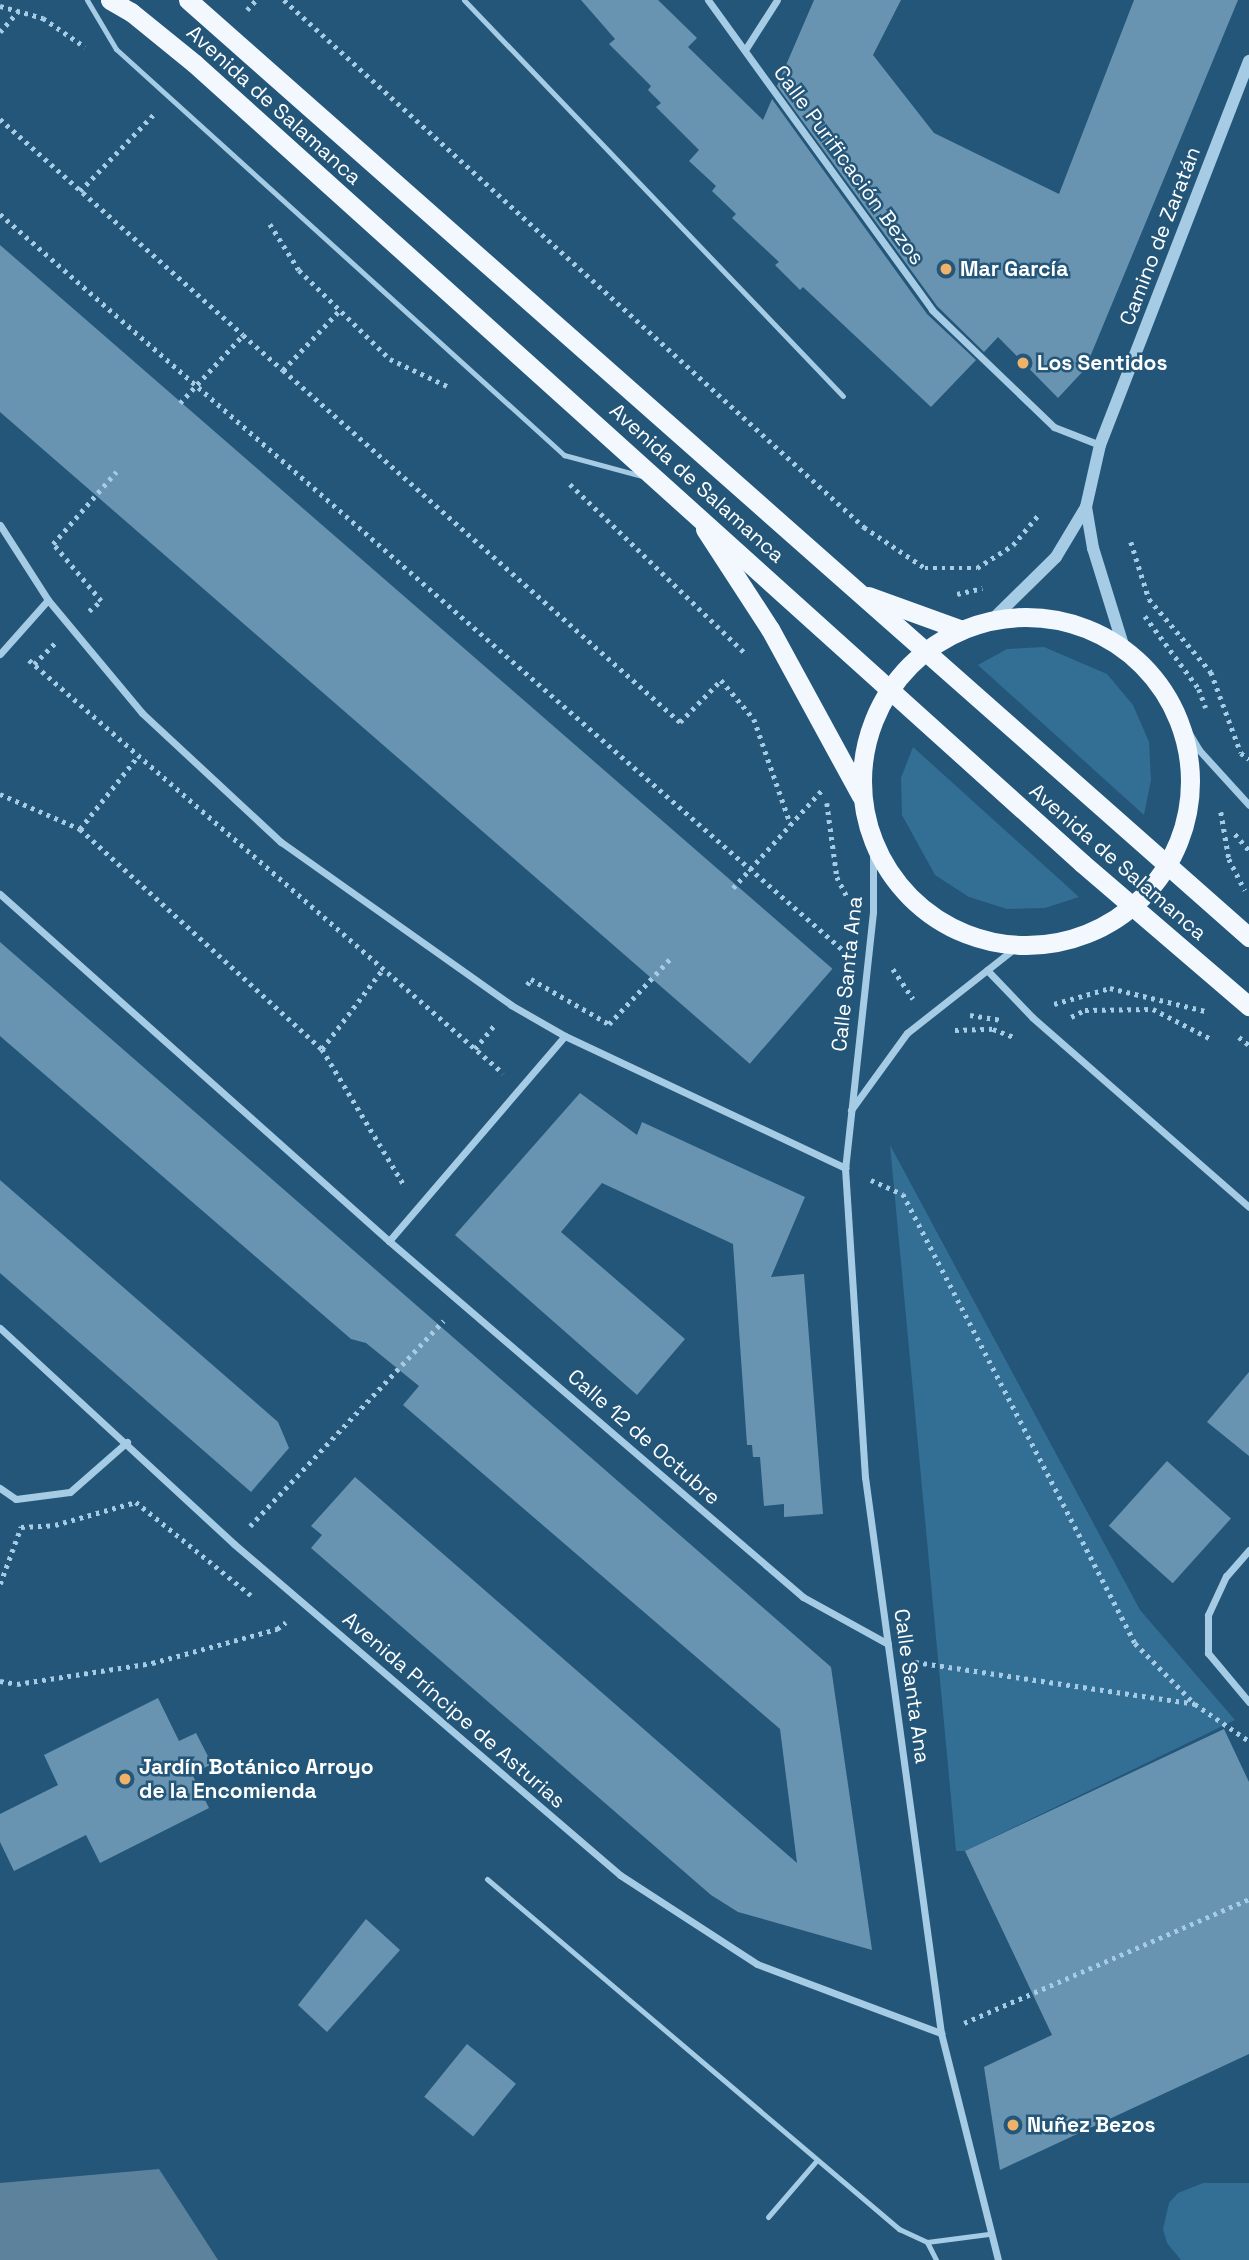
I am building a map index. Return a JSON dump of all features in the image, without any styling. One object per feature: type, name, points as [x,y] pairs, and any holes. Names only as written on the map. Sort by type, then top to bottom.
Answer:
[{"type":"highway","name":"Avenida de Salamanca","points":[[110,0],[131,12],[195,64],[890,688],[1249,1006]]},
{"type":"highway","name":"Avenida de Salamanca","points":[[188,0],[1249,937]]},
{"type":"highway","points":[[691,508],[769,629],[866,806]]},
{"type":"highway","points":[[858,593],[959,629]]},
{"type":"highway","points":[[994,618],[1063,620],[1124,648],[1174,708],[1190,759],[1189,810],[1168,866],[1134,906],[1089,934],[1015,948],[957,931],[921,908],[898,885],[873,841],[861,783],[869,730],[890,688],[924,651],[959,629],[994,618]]},
{"type":"street","name":"Calle Purificación Bezos","points":[[708,0],[932,310],[1054,427],[1100,445]]},
{"type":"street","points":[[745,50],[777,0]]},
{"type":"street","name":"Camino de Zaratán","points":[[994,618],[1056,557],[1086,507],[1100,445],[1249,61]]},
{"type":"street","name":"Camino de Zaratán","points":[[1086,507],[1124,648]]},
{"type":"street","points":[[0,525],[48,600],[142,713],[281,842],[511,1005],[565,1036],[845,1168]]},
{"type":"street","points":[[0,654],[48,600]]},
{"type":"street","points":[[1174,708],[1199,750],[1249,805]]},
{"type":"street","name":"Calle Santa Ana","points":[[873,841],[873,912],[845,1168],[865,1477],[941,2033],[988,2234],[998,2260]]},
{"type":"street","name":"Calle 12 de Octubre","points":[[0,894],[389,1241],[803,1597],[888,1644]]},
{"type":"street","points":[[851,1110],[907,1033],[1015,948]]},
{"type":"street","points":[[987,970],[1032,1017],[1249,1207]]},
{"type":"street","points":[[389,1241],[565,1036]]},
{"type":"street","name":"Avenida Príncipe de Asturias","points":[[0,1328],[127,1441],[233,1544],[620,1875],[757,1964],[941,2033]]},
{"type":"street","points":[[0,1488],[16,1499],[69,1492],[127,1441]]},
{"type":"street","points":[[1249,1550],[1226,1576],[1208,1615],[1208,1653],[1249,1702]]},
{"type":"lane","points":[[87,0],[116,49],[564,455],[661,481]]},
{"type":"lane","points":[[464,0],[843,396]]},
{"type":"lane","points":[[487,1879],[899,2229],[927,2242],[988,2234]]},
{"type":"lane","points":[[768,2217],[817,2160]]},
{"type":"lane","points":[[927,2242],[936,2260]]},
{"type":"path","points":[[245,12],[256,0]]},
{"type":"path","points":[[284,0],[874,534],[925,568],[978,568],[1013,545],[1039,514]]},
{"type":"path","points":[[0,6],[43,18],[95,54]]},
{"type":"path","points":[[239,6],[256,21]]},
{"type":"path","points":[[0,32],[18,11]]},
{"type":"path","points":[[146,102],[167,120]]},
{"type":"path","points":[[80,191],[157,111]]},
{"type":"path","points":[[0,119],[680,722],[721,680],[754,719],[791,825]]},
{"type":"path","points":[[0,214],[854,959]]},
{"type":"path","points":[[264,214],[299,270],[390,359],[462,393]]},
{"type":"path","points":[[283,370],[340,310]]},
{"type":"path","points":[[180,404],[243,335]]},
{"type":"path","points":[[33,664],[101,601],[53,544],[116,472]]},
{"type":"path","points":[[563,477],[754,664]]},
{"type":"path","points":[[1131,542],[1149,599],[1211,672],[1241,753],[1249,759]]},
{"type":"path","points":[[949,596],[989,584]]},
{"type":"path","points":[[10,643],[522,1089]]},
{"type":"path","points":[[79,829],[139,756]]},
{"type":"path","points":[[818,779],[837,877],[848,900]]},
{"type":"path","points":[[733,888],[822,790]]},
{"type":"path","points":[[0,794],[79,829],[322,1049],[419,1209]]},
{"type":"path","points":[[1235,834],[1249,850]]},
{"type":"path","points":[[475,1049],[531,979],[610,1024],[671,958]]},
{"type":"path","points":[[322,1049],[383,969]]},
{"type":"path","points":[[958,1019],[1032,1017],[1055,1004],[1110,988],[1211,1012]]},
{"type":"path","points":[[1233,1031],[1249,1045]]},
{"type":"path","points":[[845,1168],[902,1194],[1135,1643],[1195,1704],[1249,1741]]},
{"type":"path","points":[[233,1544],[461,1303]]},
{"type":"path","points":[[0,1584],[21,1527],[55,1525],[136,1502],[260,1600]]},
{"type":"path","points":[[0,1681],[17,1684],[152,1663],[276,1629],[291,1618],[281,1612]]},
{"type":"path","points":[[890,1658],[1195,1704]]},
{"type":"path","points":[[941,2033],[1249,1899]]},
{"type":"shaded area","points":[[1044,647],[1107,674],[1133,705],[1149,742],[1151,780],[1144,815],[978,665],[1007,649]]},
{"type":"shaded area","points":[[913,747],[1079,897],[1045,908],[1007,909],[969,897],[935,875],[902,815],[901,778]]},
{"type":"shaded area","points":[[890,1145],[1140,1610],[1235,1720],[965,1851],[956,1851]]},
{"type":"shaded area","points":[[159,2169],[218,2260],[0,2260],[0,2183]]},
{"type":"shaded area","points":[[1203,2183],[1249,2183],[1249,2260],[1181,2260],[1167,2243],[1163,2229],[1169,2203],[1178,2193]]},
{"type":"building","points":[[581,0],[658,0],[697,38],[688,47],[763,120],[772,99],[927,314],[976,360],[931,407],[803,287],[800,290],[775,265],[779,262],[732,218],[736,214],[712,191],[716,186],[689,161],[699,150],[656,107],[661,103],[648,90],[651,86],[609,44],[615,39]]},
{"type":"building","points":[[814,0],[901,0],[873,55],[934,133],[1059,194],[1134,0],[1238,0],[1085,369],[1058,398],[998,337],[984,352],[937,306],[777,86]]},
{"type":"building","points":[[0,245],[832,969],[750,1064],[0,412]]},
{"type":"building","points":[[0,942],[831,1667],[872,1950],[738,1912],[711,1895],[311,1548],[322,1535],[311,1526],[355,1477],[797,1863],[780,1729],[403,1405],[419,1386],[366,1343],[351,1339],[0,1036]]},
{"type":"building","points":[[580,1093],[637,1135],[642,1122],[805,1197],[771,1277],[804,1274],[823,1514],[784,1517],[784,1504],[764,1506],[760,1457],[753,1457],[752,1445],[747,1445],[733,1244],[602,1183],[561,1232],[685,1339],[637,1395],[455,1235]]},
{"type":"building","points":[[0,1180],[278,1422],[289,1448],[251,1492],[0,1273]]},
{"type":"building","points":[[1249,1372],[1249,1456],[1207,1422]]},
{"type":"building","points":[[1167,1461],[1231,1519],[1173,1583],[1109,1526]]},
{"type":"building","name":"Jardín Botánico Arroyo de la Encomienda","points":[[158,1698],[179,1741],[196,1733],[212,1764],[192,1774],[209,1808],[100,1863],[86,1835],[14,1871],[0,1842],[0,1814],[58,1785],[44,1755]]},
{"type":"building","points":[[1224,1729],[1249,1782],[1249,2054],[1000,2170],[984,2067],[1052,2035],[965,1851]]},
{"type":"building","points":[[366,1919],[400,1950],[327,2032],[298,2005]]},
{"type":"building","points":[[467,2044],[516,2084],[473,2136],[424,2097]]},
{"type":"place","name":"Mar García","points":[[946,269]]},
{"type":"place","name":"Los Sentidos","points":[[1023,363]]},
{"type":"place","name":"Jardín Botánico Arroyo de la Encomienda","points":[[125,1779]]},
{"type":"place","name":"Nuñez Bezos","points":[[1013,2125]]}]
